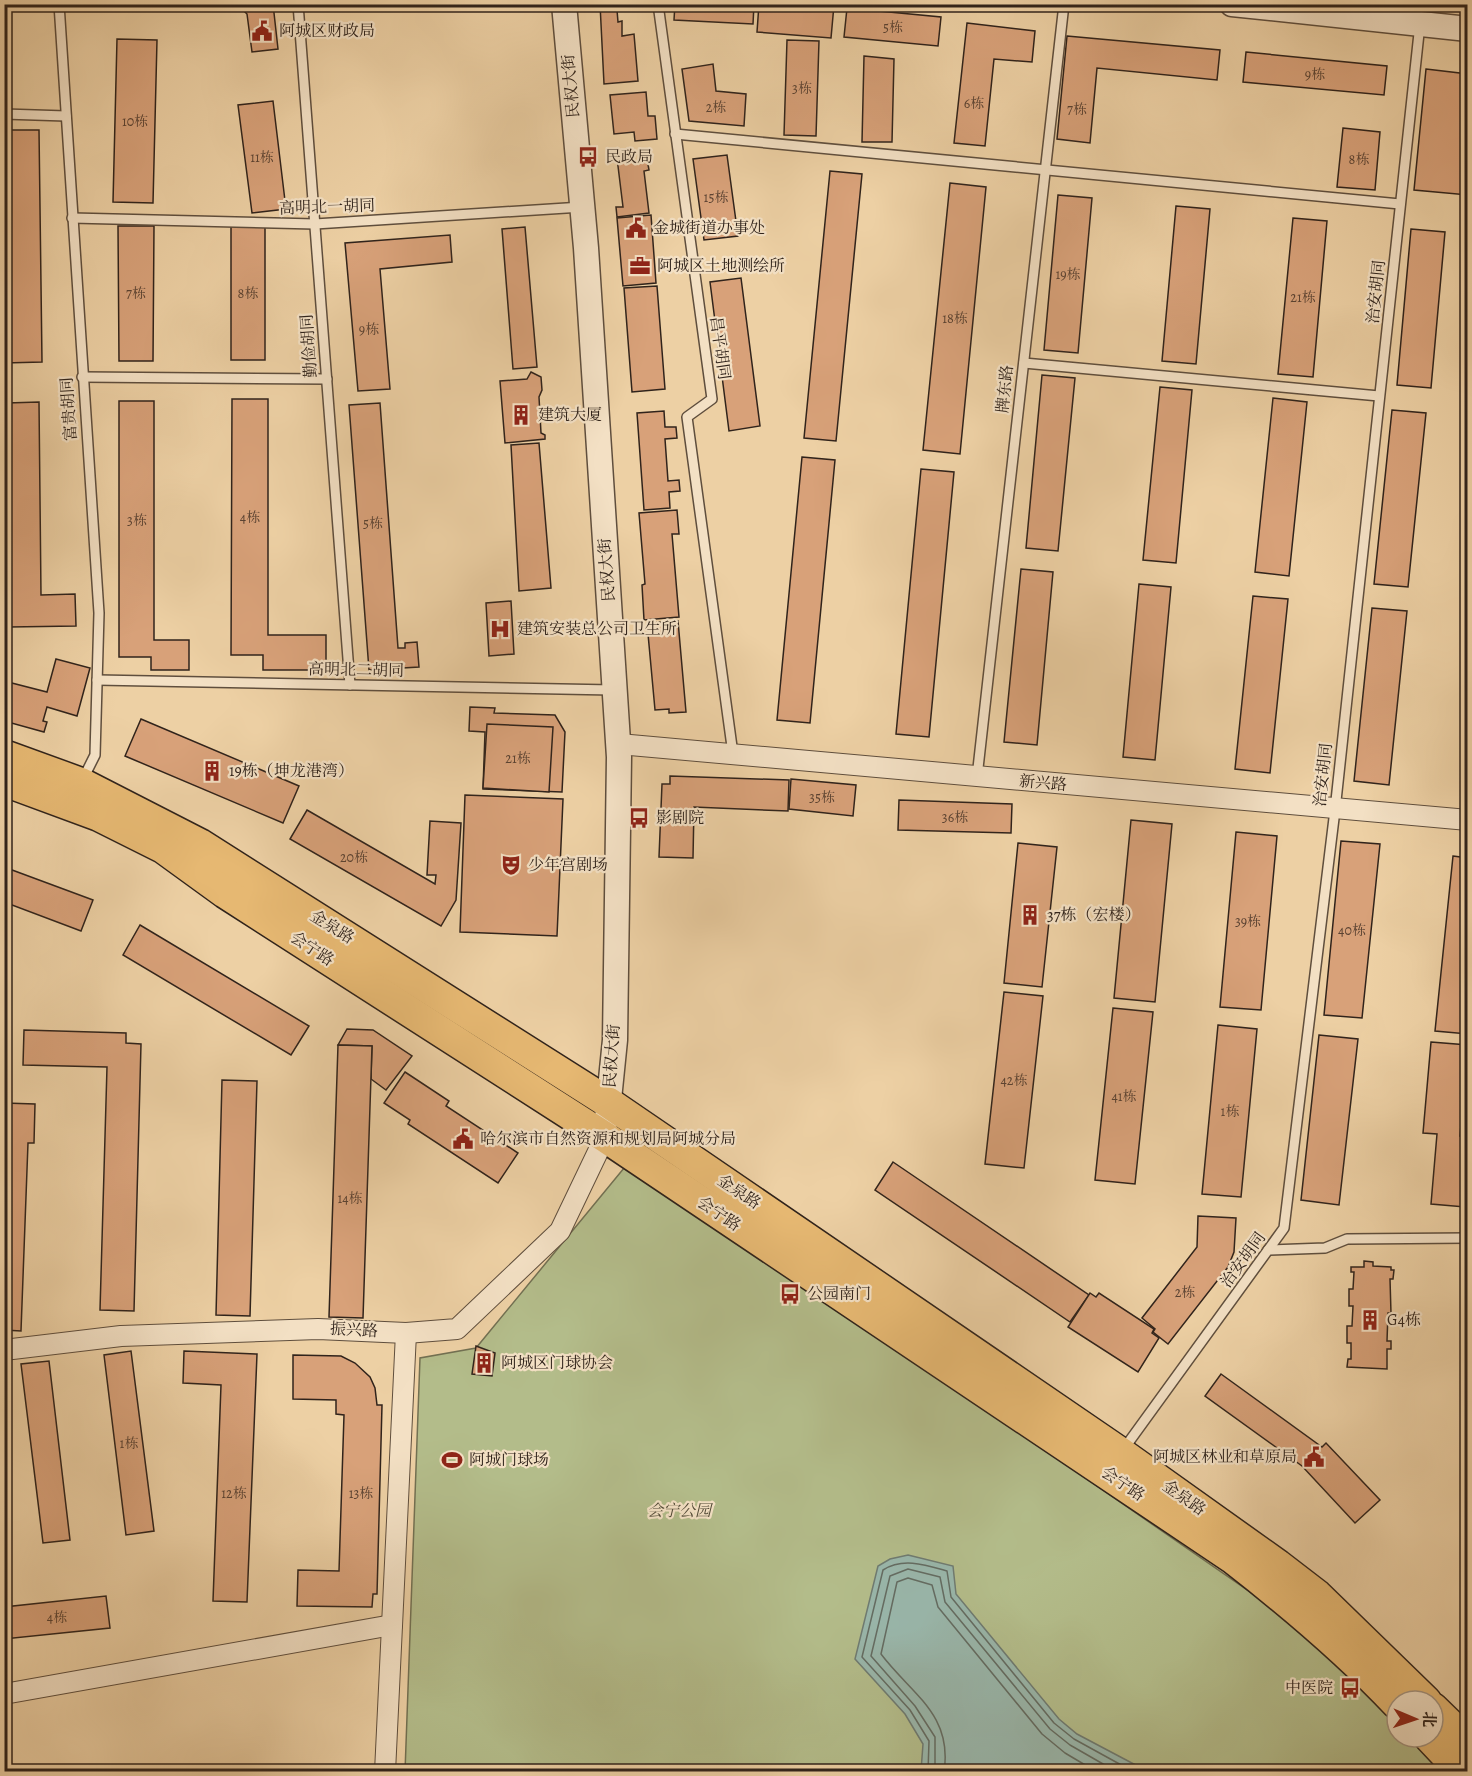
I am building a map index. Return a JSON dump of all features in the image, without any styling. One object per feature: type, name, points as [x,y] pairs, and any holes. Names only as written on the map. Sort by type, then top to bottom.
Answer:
[{"type":"main road","name":"金泉路","points":[[4,755],[76,794],[123,802],[200,844],[609,1103],[1114,1463],[1317,1595],[1414,1689]]},
{"type":"main road","name":"会宁路","points":[[4,781],[76,794],[99,816],[162,848],[225,893],[1114,1463],[1290,1603],[1385,1691]]},
{"type":"main road","points":[[1445,1720],[1467,1742]]},
{"type":"main road","points":[[1440,1749],[1462,1772]]},
{"type":"street","name":"民权大街","points":[[564,4],[582,207],[619,744],[615,1040],[605,1137]]},
{"type":"street","points":[[1232,4],[1356,11],[1420,24],[1467,29]]},
{"type":"street","name":"新兴路","points":[[619,744],[1335,810],[1467,820]]},
{"type":"street","name":"振兴路","points":[[4,1350],[121,1336],[318,1329],[406,1333],[458,1329],[560,1232],[605,1137]]},
{"type":"street","points":[[385,1772],[406,1333]]},
{"type":"street","points":[[4,1694],[392,1624]]},
{"type":"lane","name":"富贵胡同","points":[[59,4],[99,613],[95,755],[76,794]]},
{"type":"lane","name":"勤俭胡同","points":[[298,4],[351,685]]},
{"type":"lane","name":"昌平胡同","points":[[658,4],[712,399],[687,417],[733,754]]},
{"type":"lane","name":"牌东路","points":[[977,777],[1064,4]]},
{"type":"lane","name":"治安胡同","points":[[1114,1463],[1284,1228],[1335,810],[1420,24]]},
{"type":"lane","points":[[4,114],[66,116]]},
{"type":"lane","points":[[675,134],[1400,204]]},
{"type":"lane","name":"高明北一胡同","points":[[72,219],[315,224],[582,207]]},
{"type":"lane","points":[[1023,363],[1379,396]]},
{"type":"lane","points":[[82,377],[327,379]]},
{"type":"lane","name":"高明北二胡同","points":[[97,680],[615,690]]},
{"type":"lane","points":[[1268,1250],[1325,1248],[1347,1239],[1467,1238]]},
{"type":"green space","name":"会宁公园","points":[[629,1162],[1305,1630],[1385,1707],[1385,1749],[1427,1749],[1451,1772],[405,1772],[420,1358],[476,1348]]},
{"type":"water","points":[[908,1555],[953,1566],[956,1594],[1059,1719],[1077,1734],[1147,1771],[921,1771],[923,1744],[905,1714],[855,1659],[878,1566],[890,1559]]},
{"type":"building","name":"阿城区财政局","points":[[237,4],[273,4],[278,49],[252,52],[247,14]]},
{"type":"building","points":[[600,4],[637,4],[638,10],[617,10],[618,22],[622,21],[622,36],[634,34],[638,81],[604,84]]},
{"type":"building","points":[[675,4],[754,4],[753,24],[674,20]]},
{"type":"building","points":[[759,4],[834,5],[831,38],[757,32]]},
{"type":"building","points":[[847,8],[941,17],[938,46],[844,37]]},
{"type":"building","points":[[967,23],[1035,31],[1032,62],[994,59],[985,146],[954,143]]},
{"type":"building","points":[[1067,36],[1220,50],[1217,80],[1097,68],[1090,143],[1057,139]]},
{"type":"building","points":[[117,39],[157,40],[153,203],[113,202]]},
{"type":"building","points":[[787,40],[819,41],[816,136],[784,135]]},
{"type":"building","points":[[1246,52],[1387,66],[1384,95],[1243,82]]},
{"type":"building","points":[[864,56],[894,59],[892,142],[862,142]]},
{"type":"building","points":[[713,64],[716,91],[746,94],[744,126],[689,121],[682,69]]},
{"type":"building","points":[[1426,69],[1468,74],[1468,195],[1414,190]]},
{"type":"building","points":[[646,92],[648,116],[655,116],[657,139],[635,141],[634,132],[614,134],[610,95]]},
{"type":"building","points":[[273,101],[286,209],[252,213],[238,105]]},
{"type":"building","points":[[1343,128],[1380,132],[1375,190],[1337,187]]},
{"type":"building","points":[[4,130],[39,130],[42,362],[4,363],[4,333],[7,333]]},
{"type":"building","points":[[727,155],[738,236],[704,240],[693,159]]},
{"type":"building","points":[[628,157],[629,162],[647,159],[649,170],[644,171],[649,213],[617,217],[616,207],[623,207],[617,158]]},
{"type":"building","points":[[830,171],[862,174],[836,441],[804,438]]},
{"type":"building","points":[[950,183],[986,187],[960,454],[923,450]]},
{"type":"building","points":[[1058,195],[1092,198],[1078,353],[1044,350]]},
{"type":"building","points":[[1176,206],[1210,209],[1196,364],[1162,361]]},
{"type":"building","points":[[651,215],[656,283],[623,286],[617,218]]},
{"type":"building","points":[[1293,218],[1327,221],[1313,377],[1278,374]]},
{"type":"building","points":[[118,226],[154,226],[153,361],[119,361]]},
{"type":"building","points":[[231,226],[265,226],[265,360],[231,360]]},
{"type":"building","points":[[525,227],[537,367],[513,369],[502,229]]},
{"type":"building","points":[[1411,229],[1445,232],[1431,388],[1397,385]]},
{"type":"building","points":[[450,235],[452,262],[380,269],[390,389],[358,391],[345,243]]},
{"type":"building","points":[[741,278],[760,426],[729,431],[710,282]]},
{"type":"building","points":[[657,286],[665,389],[632,392],[624,288]]},
{"type":"building","name":"建筑大厦","points":[[531,372],[541,377],[542,390],[539,397],[541,433],[545,435],[545,439],[505,443],[500,381],[527,379]]},
{"type":"building","points":[[1042,375],[1075,378],[1058,551],[1026,548]]},
{"type":"building","points":[[1160,387],[1192,390],[1176,563],[1143,560]]},
{"type":"building","points":[[1273,398],[1307,402],[1289,576],[1255,572]]},
{"type":"building","points":[[232,399],[268,399],[268,635],[326,635],[326,670],[263,670],[263,655],[231,655]]},
{"type":"building","points":[[119,401],[154,401],[154,640],[189,640],[189,670],[151,670],[151,657],[119,657]]},
{"type":"building","points":[[39,402],[41,595],[75,594],[76,626],[9,627],[7,403]]},
{"type":"building","points":[[380,403],[398,648],[405,648],[405,643],[417,642],[419,667],[369,670],[349,405]]},
{"type":"building","points":[[1392,410],[1426,413],[1408,587],[1374,584]]},
{"type":"building","points":[[664,411],[665,427],[676,427],[677,438],[665,439],[668,481],[679,480],[680,491],[669,492],[670,508],[644,510],[637,413]]},
{"type":"building","points":[[539,443],[551,588],[519,591],[511,445]]},
{"type":"building","points":[[802,457],[835,460],[810,723],[777,720]]},
{"type":"building","points":[[921,469],[954,472],[929,737],[896,734]]},
{"type":"building","points":[[677,510],[679,534],[672,534],[679,617],[644,620],[642,585],[645,584],[639,513]]},
{"type":"building","points":[[1021,569],[1053,572],[1037,745],[1004,742]]},
{"type":"building","points":[[1139,584],[1171,587],[1155,760],[1123,757]]},
{"type":"building","points":[[1253,596],[1288,599],[1270,773],[1235,769]]},
{"type":"building","name":"建筑安装总公司卫生所","points":[[511,601],[514,654],[489,656],[486,603]]},
{"type":"building","points":[[1372,608],[1407,611],[1389,785],[1354,781]]},
{"type":"building","points":[[678,621],[686,712],[669,713],[669,709],[655,710],[647,623]]},
{"type":"building","points":[[56,659],[90,668],[77,716],[47,707],[43,721],[47,722],[44,732],[4,721],[4,681],[47,692]]},
{"type":"building","points":[[470,707],[495,708],[494,713],[555,715],[565,732],[562,792],[483,789],[485,732],[469,731]]},
{"type":"building","name":"19栋（坤龙港湾）","points":[[141,719],[299,786],[283,823],[125,756]]},
{"type":"building","points":[[487,724],[553,727],[549,792],[483,788]]},
{"type":"building","points":[[670,776],[789,780],[788,811],[694,807],[693,858],[659,857],[662,784],[670,784]]},
{"type":"building","points":[[791,779],[856,785],[853,816],[789,809]]},
{"type":"building","name":"少年宫剧场","points":[[465,795],[563,799],[557,936],[460,932]]},
{"type":"building","points":[[899,800],[1012,804],[1011,833],[898,830]]},
{"type":"building","points":[[307,810],[435,884],[436,875],[427,875],[430,821],[461,823],[456,900],[441,926],[290,839]]},
{"type":"building","points":[[1131,820],[1172,824],[1155,1002],[1114,998]]},
{"type":"building","points":[[1236,832],[1277,836],[1261,1010],[1220,1007]]},
{"type":"building","points":[[1341,841],[1380,844],[1362,1018],[1324,1015]]},
{"type":"building","name":"37栋（宏楼）","points":[[1018,843],[1057,847],[1042,987],[1004,983]]},
{"type":"building","points":[[1453,856],[1468,858],[1468,1034],[1435,1031]]},
{"type":"building","points":[[4,867],[93,900],[81,931],[4,902]]},
{"type":"building","points":[[140,925],[309,1026],[291,1055],[123,955]]},
{"type":"building","points":[[1004,992],[1043,996],[1024,1168],[985,1164]]},
{"type":"building","points":[[1113,1008],[1153,1012],[1135,1184],[1095,1180]]},
{"type":"building","points":[[1218,1025],[1257,1029],[1241,1197],[1202,1194]]},
{"type":"building","points":[[347,1029],[373,1030],[412,1056],[386,1090],[371,1079],[372,1046],[338,1045]]},
{"type":"building","points":[[24,1030],[126,1033],[126,1043],[141,1044],[134,1311],[100,1310],[107,1067],[23,1065]]},
{"type":"building","points":[[4,1033],[6,1033],[6,1066],[4,1066]]},
{"type":"building","points":[[1319,1035],[1358,1039],[1339,1205],[1301,1200]]},
{"type":"building","points":[[1431,1042],[1468,1045],[1460,1136],[1468,1137],[1465,1207],[1431,1204],[1437,1134],[1423,1133]]},
{"type":"building","points":[[338,1045],[372,1046],[363,1318],[329,1317]]},
{"type":"building","name":"哈尔滨市自然资源和规划局阿城分局","points":[[405,1072],[449,1101],[446,1106],[518,1153],[498,1183],[408,1124],[410,1120],[384,1103]]},
{"type":"building","points":[[222,1080],[257,1081],[250,1316],[216,1315]]},
{"type":"building","points":[[4,1103],[35,1104],[34,1143],[28,1143],[21,1331],[4,1330]]},
{"type":"building","points":[[893,1162],[1089,1295],[1070,1322],[875,1190]]},
{"type":"building","points":[[1198,1216],[1236,1218],[1234,1252],[1228,1267],[1168,1344],[1153,1332],[1155,1329],[1142,1318],[1197,1247]]},
{"type":"building","name":"G4栋","points":[[1364,1261],[1373,1262],[1373,1266],[1391,1267],[1391,1270],[1394,1270],[1393,1279],[1390,1279],[1391,1313],[1388,1313],[1387,1341],[1391,1341],[1391,1349],[1387,1349],[1387,1369],[1347,1367],[1348,1359],[1351,1359],[1351,1343],[1347,1343],[1347,1326],[1352,1326],[1353,1306],[1349,1306],[1349,1289],[1353,1289],[1354,1272],[1351,1272],[1351,1267],[1364,1267]]},
{"type":"building","points":[[1090,1293],[1096,1297],[1099,1293],[1154,1329],[1152,1333],[1159,1338],[1138,1372],[1068,1327]]},
{"type":"building","name":"阿城区门球协会","points":[[476,1346],[495,1353],[492,1376],[472,1374]]},
{"type":"building","points":[[131,1351],[154,1531],[126,1535],[104,1355]]},
{"type":"building","points":[[184,1351],[257,1354],[247,1602],[213,1601],[221,1385],[183,1383]]},
{"type":"building","points":[[293,1355],[341,1356],[355,1363],[370,1377],[375,1388],[377,1405],[382,1405],[377,1594],[373,1594],[372,1607],[297,1606],[298,1570],[339,1571],[344,1415],[336,1414],[336,1400],[293,1399]]},
{"type":"building","points":[[49,1361],[70,1540],[43,1543],[21,1364]]},
{"type":"building","name":"阿城区林业和草原局","points":[[1221,1374],[1322,1447],[1326,1443],[1380,1500],[1355,1523],[1302,1466],[1205,1396]]},
{"type":"building","points":[[106,1596],[110,1628],[4,1639],[4,1607]]},
{"type":"place","name":"阿城区财政局","points":[[262,31]]},
{"type":"place","name":"民政局","points":[[588,157]]},
{"type":"place","name":"金城街道办事处","points":[[636,228]]},
{"type":"place","name":"阿城区土地测绘所","points":[[640,266]]},
{"type":"place","name":"建筑大厦","points":[[521,415]]},
{"type":"place","name":"建筑安装总公司卫生所","points":[[500,629]]},
{"type":"place","name":"19栋（坤龙港湾）","points":[[212,771]]},
{"type":"place","name":"影剧院","points":[[639,818]]},
{"type":"place","name":"少年宫剧场","points":[[511,865]]},
{"type":"place","name":"37栋（宏楼）","points":[[1030,915]]},
{"type":"place","name":"哈尔滨市自然资源和规划局阿城分局","points":[[463,1139]]},
{"type":"place","name":"公园南门","points":[[790,1294]]},
{"type":"place","name":"G4栋","points":[[1370,1320]]},
{"type":"place","name":"阿城区门球协会","points":[[484,1363]]},
{"type":"place","name":"阿城区林业和草原局","points":[[1314,1457]]},
{"type":"place","name":"阿城门球场","points":[[452,1460]]},
{"type":"place","name":"中医院","points":[[1350,1688]]}]
